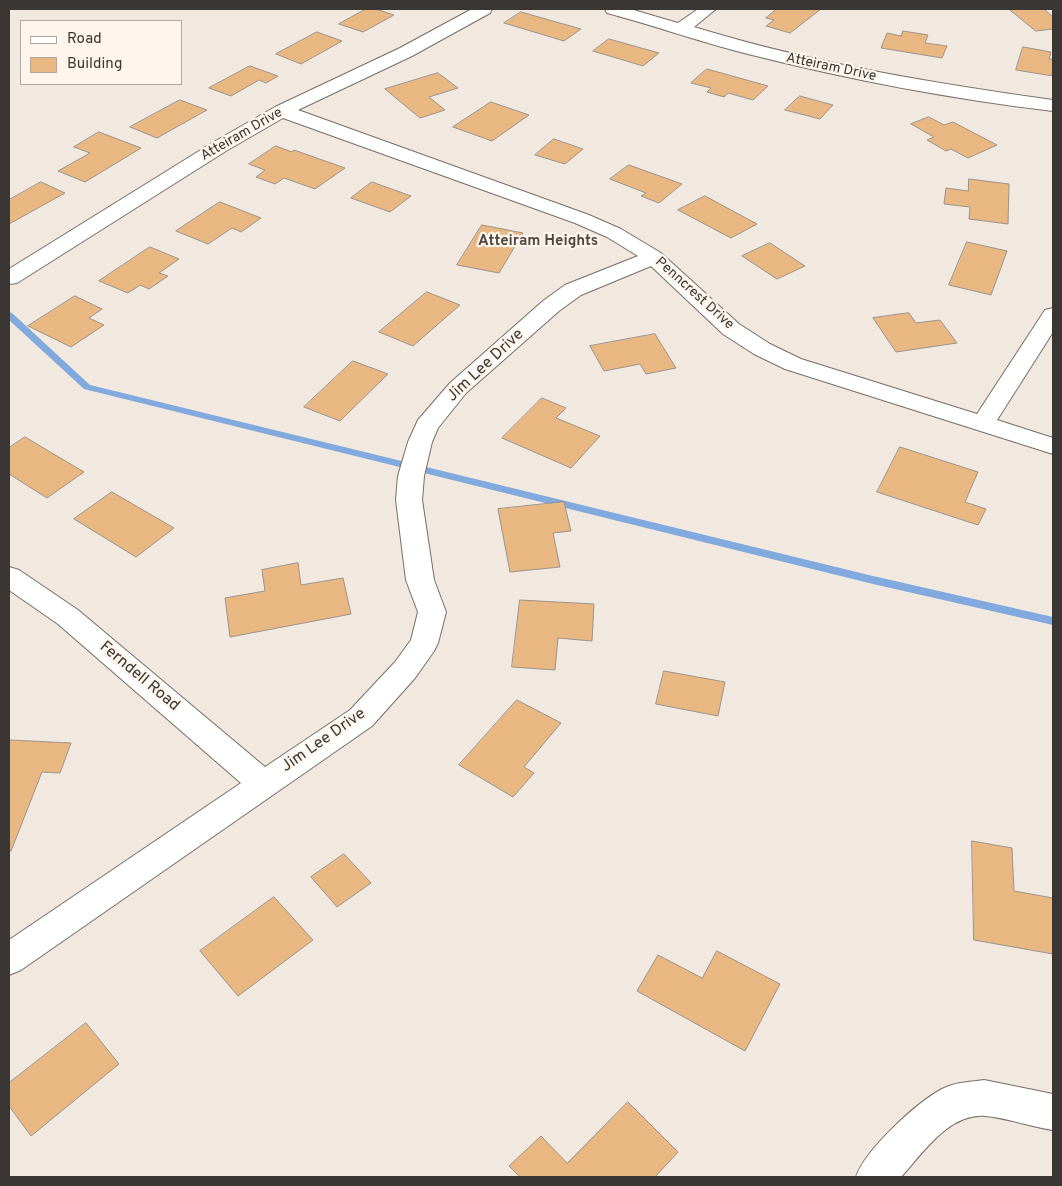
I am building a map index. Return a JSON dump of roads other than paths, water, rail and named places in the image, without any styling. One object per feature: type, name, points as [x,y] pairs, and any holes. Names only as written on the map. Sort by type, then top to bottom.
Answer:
[{"type":"street","name":"Atteiram Drive","points":[[9,278],[219,147],[282,111],[406,52],[484,9]]},
{"type":"street","name":"Atteiram Drive","points":[[613,9],[774,56],[828,68],[972,94],[1053,106]]},
{"type":"street","points":[[682,28],[708,9]]},
{"type":"street","name":"Penncrest Drive","points":[[282,111],[582,219],[614,233],[654,257],[731,330],[762,350],[793,364],[1053,446]]},
{"type":"street","name":"Jim Lee Drive","points":[[9,958],[361,718],[406,670],[424,644],[432,612],[420,580],[409,500],[411,476],[420,442],[427,426],[458,388],[551,306],[573,290],[654,257]]},
{"type":"street","points":[[982,424],[1053,315]]},
{"type":"street","name":"Ferndell Road","points":[[9,577],[68,617],[264,784]]},
{"type":"street","points":[[875,1177],[926,1122],[955,1102],[984,1098],[1053,1112]]},
{"type":"waterway","points":[[9,315],[87,387],[873,580],[1053,621]]},
{"type":"district","name":"Atteiram Heights","points":[[538,242]]}]
